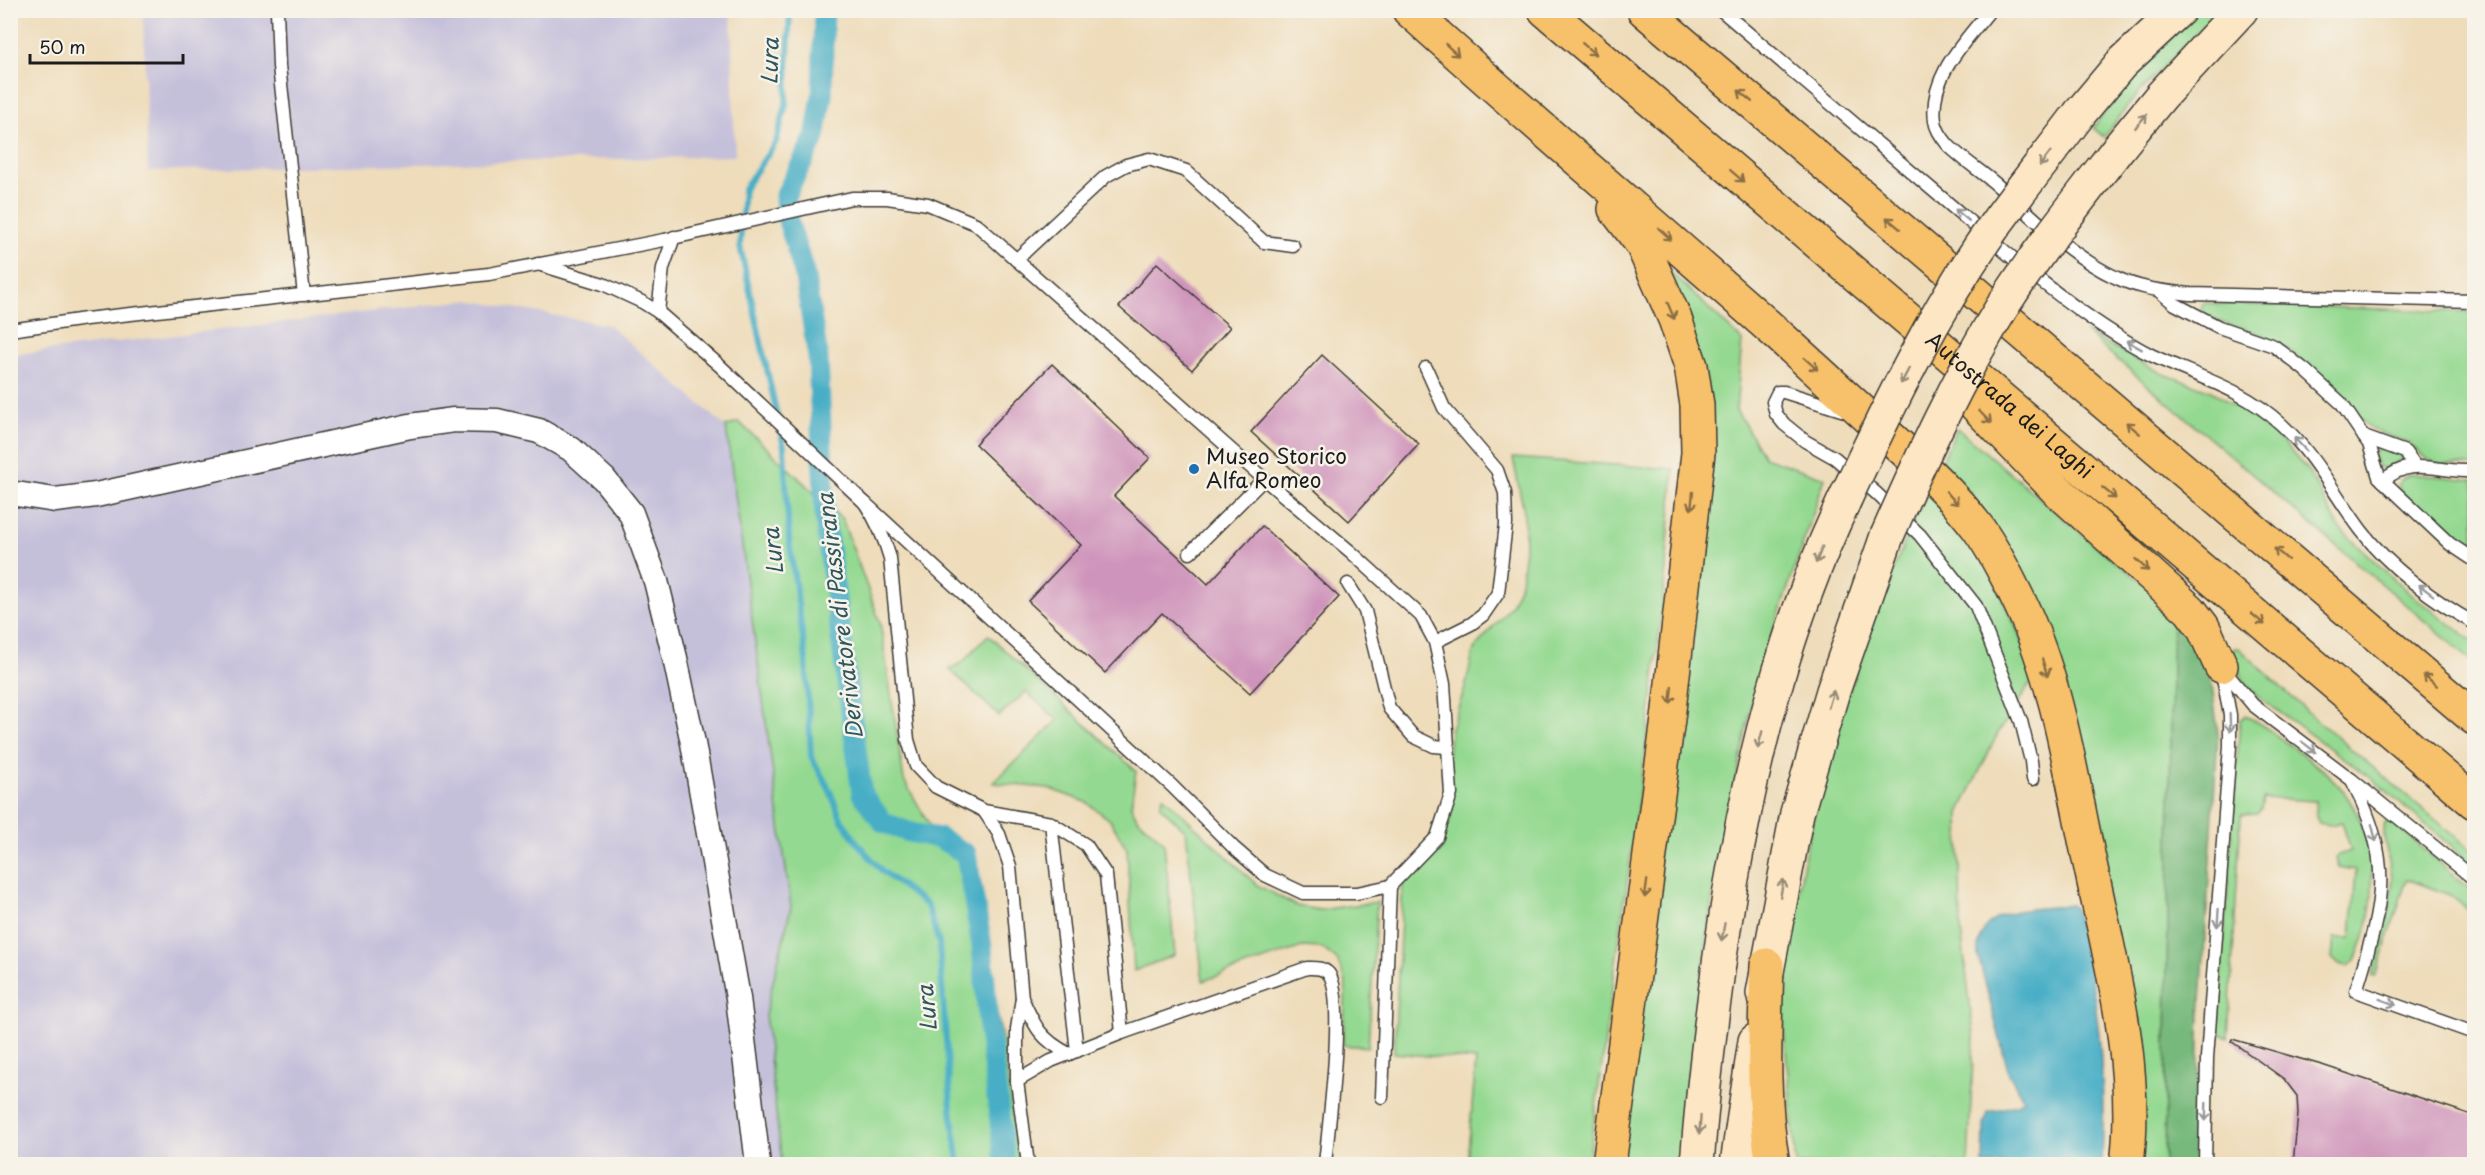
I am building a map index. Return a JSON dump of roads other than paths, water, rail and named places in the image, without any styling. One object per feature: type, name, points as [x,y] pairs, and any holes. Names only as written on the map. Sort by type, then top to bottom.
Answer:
[{"type":"highway","points":[[1409,10],[1509,101],[1629,202],[1872,420],[1936,480],[1980,530],[2020,602],[2038,646],[2056,710],[2108,946],[2127,1048],[2130,1098],[2127,1164]]},
{"type":"highway","name":"Autostrada dei Laghi","points":[[1545,10],[1876,295],[2475,802]]},
{"type":"highway","points":[[1644,10],[2475,718]]},
{"type":"highway","points":[[1509,101],[1610,203],[1642,244],[1675,319],[1688,356],[1697,405],[1698,453],[1668,719],[1609,1164]]},
{"type":"highway","points":[[1876,295],[1981,413],[2056,489],[2190,610],[2203,627],[2221,666]]},
{"type":"highway","points":[[1767,965],[1764,1082],[1773,1164]]},
{"type":"main road","points":[[1697,1164],[1721,943],[1753,769],[1775,683],[1797,614],[1823,546],[1912,361],[1961,278],[1997,222],[2080,113],[2121,64],[2158,10]]},
{"type":"main road","points":[[2121,64],[2179,10]]},
{"type":"main road","points":[[1737,1164],[1767,965],[1797,813],[1833,691],[1887,536],[1962,375],[2038,253],[2162,95],[2241,10]]},
{"type":"main road","points":[[2162,95],[2262,10]]},
{"type":"street","points":[[10,493],[55,500],[96,495],[410,426],[454,420],[507,423],[539,431],[571,449],[604,479],[632,513],[656,581],[693,743],[738,998],[758,1164]]},
{"type":"lane","points":[[277,10],[280,77],[304,295]]},
{"type":"lane","points":[[1721,10],[2046,287],[2123,339],[2152,355],[2222,384],[2251,401],[2281,424],[2310,455],[2362,531],[2379,551],[2447,606],[2475,623]]},
{"type":"lane","points":[[1989,10],[1953,56],[1938,83],[1936,124],[1946,142],[2086,262],[2116,278],[2158,291],[2190,294],[2475,301]]},
{"type":"lane","points":[[1016,260],[1106,176],[1126,165],[1149,159],[1186,171],[1264,242],[1293,246]]},
{"type":"lane","points":[[10,330],[86,319],[489,273],[534,263],[674,237],[830,201],[852,198],[887,198],[928,204],[976,224],[1264,479],[1351,552],[1420,616],[1435,642],[1444,684],[1446,747],[1451,794],[1437,837],[1390,886],[1357,893],[1303,893],[1265,875],[749,393],[658,312],[603,284],[534,263]]},
{"type":"lane","points":[[658,312],[663,268],[674,237]]},
{"type":"lane","points":[[2158,291],[2175,304],[2219,327],[2274,346],[2305,370],[2341,403],[2369,444],[2379,477],[2450,544],[2475,560]]},
{"type":"lane","points":[[1426,368],[1444,408],[1497,470],[1505,493],[1506,524],[1498,593],[1483,615],[1471,624],[1435,642]]},
{"type":"lane","points":[[1872,420],[1784,392],[1778,392],[1773,402],[1776,414],[1784,424],[1805,441],[1836,458],[1920,535],[1976,606],[2021,721],[2033,779]]},
{"type":"lane","points":[[2364,437],[2405,452],[2414,465]]},
{"type":"lane","points":[[2383,481],[2392,472],[2414,465],[2430,469],[2475,471]]},
{"type":"lane","points":[[1190,553],[1264,479]]},
{"type":"lane","points":[[865,503],[876,519],[890,558],[908,740],[916,766],[936,787],[984,810],[1051,823],[1086,844],[1106,875],[1122,1033]]},
{"type":"lane","points":[[1348,584],[1365,611],[1389,708],[1413,736],[1434,746],[1446,747]]},
{"type":"lane","points":[[2221,666],[2253,705],[2352,780],[2475,879]]},
{"type":"lane","points":[[2205,1164],[2207,1058],[2230,746],[2230,715],[2221,666]]},
{"type":"lane","points":[[2352,780],[2369,815],[2378,848],[2381,885],[2376,925],[2356,991],[2475,1033]]},
{"type":"lane","points":[[984,810],[999,834],[1010,866],[1022,998],[1017,1029],[1017,1081],[1028,1164]]},
{"type":"lane","points":[[1051,823],[1073,1052]]},
{"type":"lane","points":[[1382,1097],[1390,886]]},
{"type":"lane","points":[[1017,1081],[1051,1061],[1122,1033],[1307,968],[1321,969],[1329,975],[1338,1007],[1325,1164]]},
{"type":"lane","points":[[1022,998],[1035,1027],[1050,1044],[1073,1052]]},
{"type":"water","points":[[2071,905],[2075,909],[2090,971],[2099,1035],[2103,1100],[2102,1164],[1983,1164],[1984,1125],[1988,1112],[2016,1105],[2023,1099],[2009,1074],[1978,956],[1980,939],[1986,927],[1997,918],[2010,913]]},
{"type":"waterway","name":"Lura","points":[[790,10],[786,105],[776,142],[744,189],[740,246],[784,447],[789,539],[806,660],[811,756],[830,791],[841,819],[859,845],[882,871],[927,905],[939,943],[951,1109],[959,1164]]},
{"type":"waterway","name":"Derivatore di Passirana","points":[[824,10],[822,96],[815,137],[785,196],[786,214],[804,272],[818,357],[825,517],[862,794],[883,822],[908,832],[939,838],[966,854],[982,946],[989,1030],[1005,1164]]},
{"type":"place","name":"Museo Storico Alfa Romeo","points":[[1194,469]]}]
